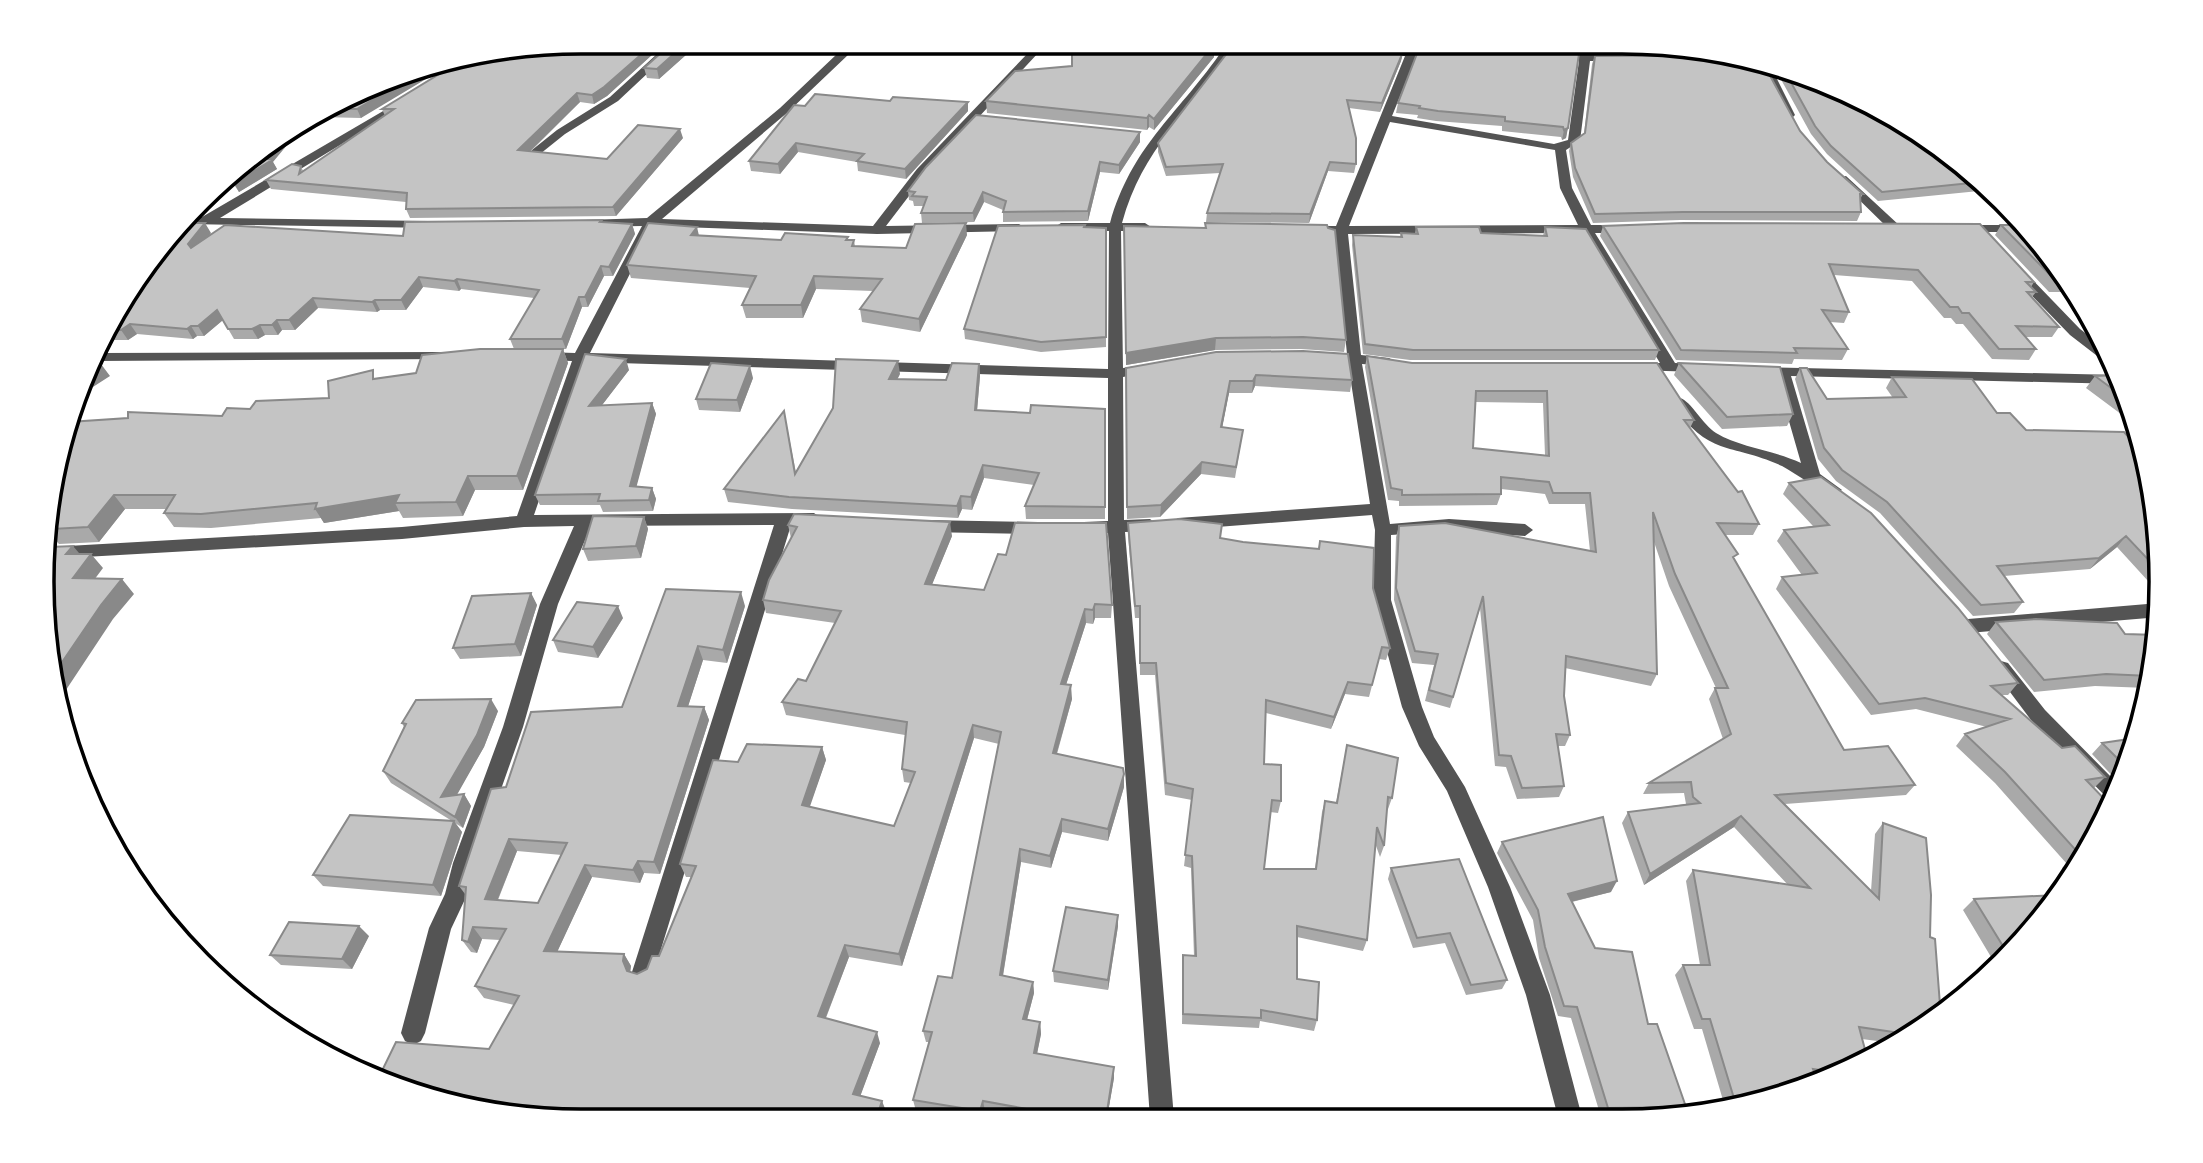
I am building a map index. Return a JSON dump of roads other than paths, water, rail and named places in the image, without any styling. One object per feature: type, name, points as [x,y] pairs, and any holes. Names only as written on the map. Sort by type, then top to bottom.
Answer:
[{"type":"street","points":[[536,152],[561,132],[607,104],[663,54]]},
{"type":"street","points":[[524,521],[581,356],[650,222],[784,110],[842,54]]},
{"type":"street","points":[[877,230],[922,172],[1032,54]]},
{"type":"street","points":[[1161,1109],[1116,528],[1115,227],[1120,200],[1151,136],[1223,54]]},
{"type":"street","points":[[1411,54],[1341,230],[1359,405],[1383,530],[1382,600],[1412,707],[1426,740],[1455,787],[1499,887],[1538,995],[1568,1109]]},
{"type":"street","points":[[1447,54],[1452,55]]},
{"type":"street","points":[[1585,54],[1574,141],[1560,148],[1566,188],[1665,367],[1689,418],[1713,440],[1772,457],[1812,475],[1851,503]]},
{"type":"street","points":[[1544,58],[1623,58]]},
{"type":"street","points":[[1771,76],[1798,127]]},
{"type":"street","points":[[194,225],[205,221],[408,99]]},
{"type":"street","points":[[972,117],[986,119]]},
{"type":"street","points":[[1384,118],[1532,144],[1565,146]]},
{"type":"street","points":[[1832,167],[1903,229],[1870,229]]},
{"type":"street","points":[[205,221],[438,225]]},
{"type":"street","points":[[571,224],[650,222],[877,230],[1155,227]]},
{"type":"street","points":[[1301,229],[1640,229]]},
{"type":"street","points":[[1951,229],[1983,234],[2015,231]]},
{"type":"street","points":[[2006,260],[2075,332],[2093,346]]},
{"type":"street","points":[[105,357],[457,356]]},
{"type":"street","points":[[526,356],[1114,374],[1165,365]]},
{"type":"street","points":[[1310,356],[1400,365]]},
{"type":"street","points":[[1617,367],[1712,369]]},
{"type":"street","points":[[1740,370],[2109,380]]},
{"type":"street","points":[[1782,372],[1812,475]]},
{"type":"street","points":[[903,525],[1116,528],[1377,509]]},
{"type":"street","points":[[55,553],[402,533],[524,521],[796,518],[836,520]]},
{"type":"street","points":[[413,1033],[440,928],[456,895],[464,863],[513,727],[549,604],[586,519]]},
{"type":"street","points":[[643,972],[784,520]]},
{"type":"street","points":[[1383,530],[1449,526],[1525,530]]},
{"type":"street","points":[[2107,787],[2038,715],[1962,619],[2148,611]]}]
